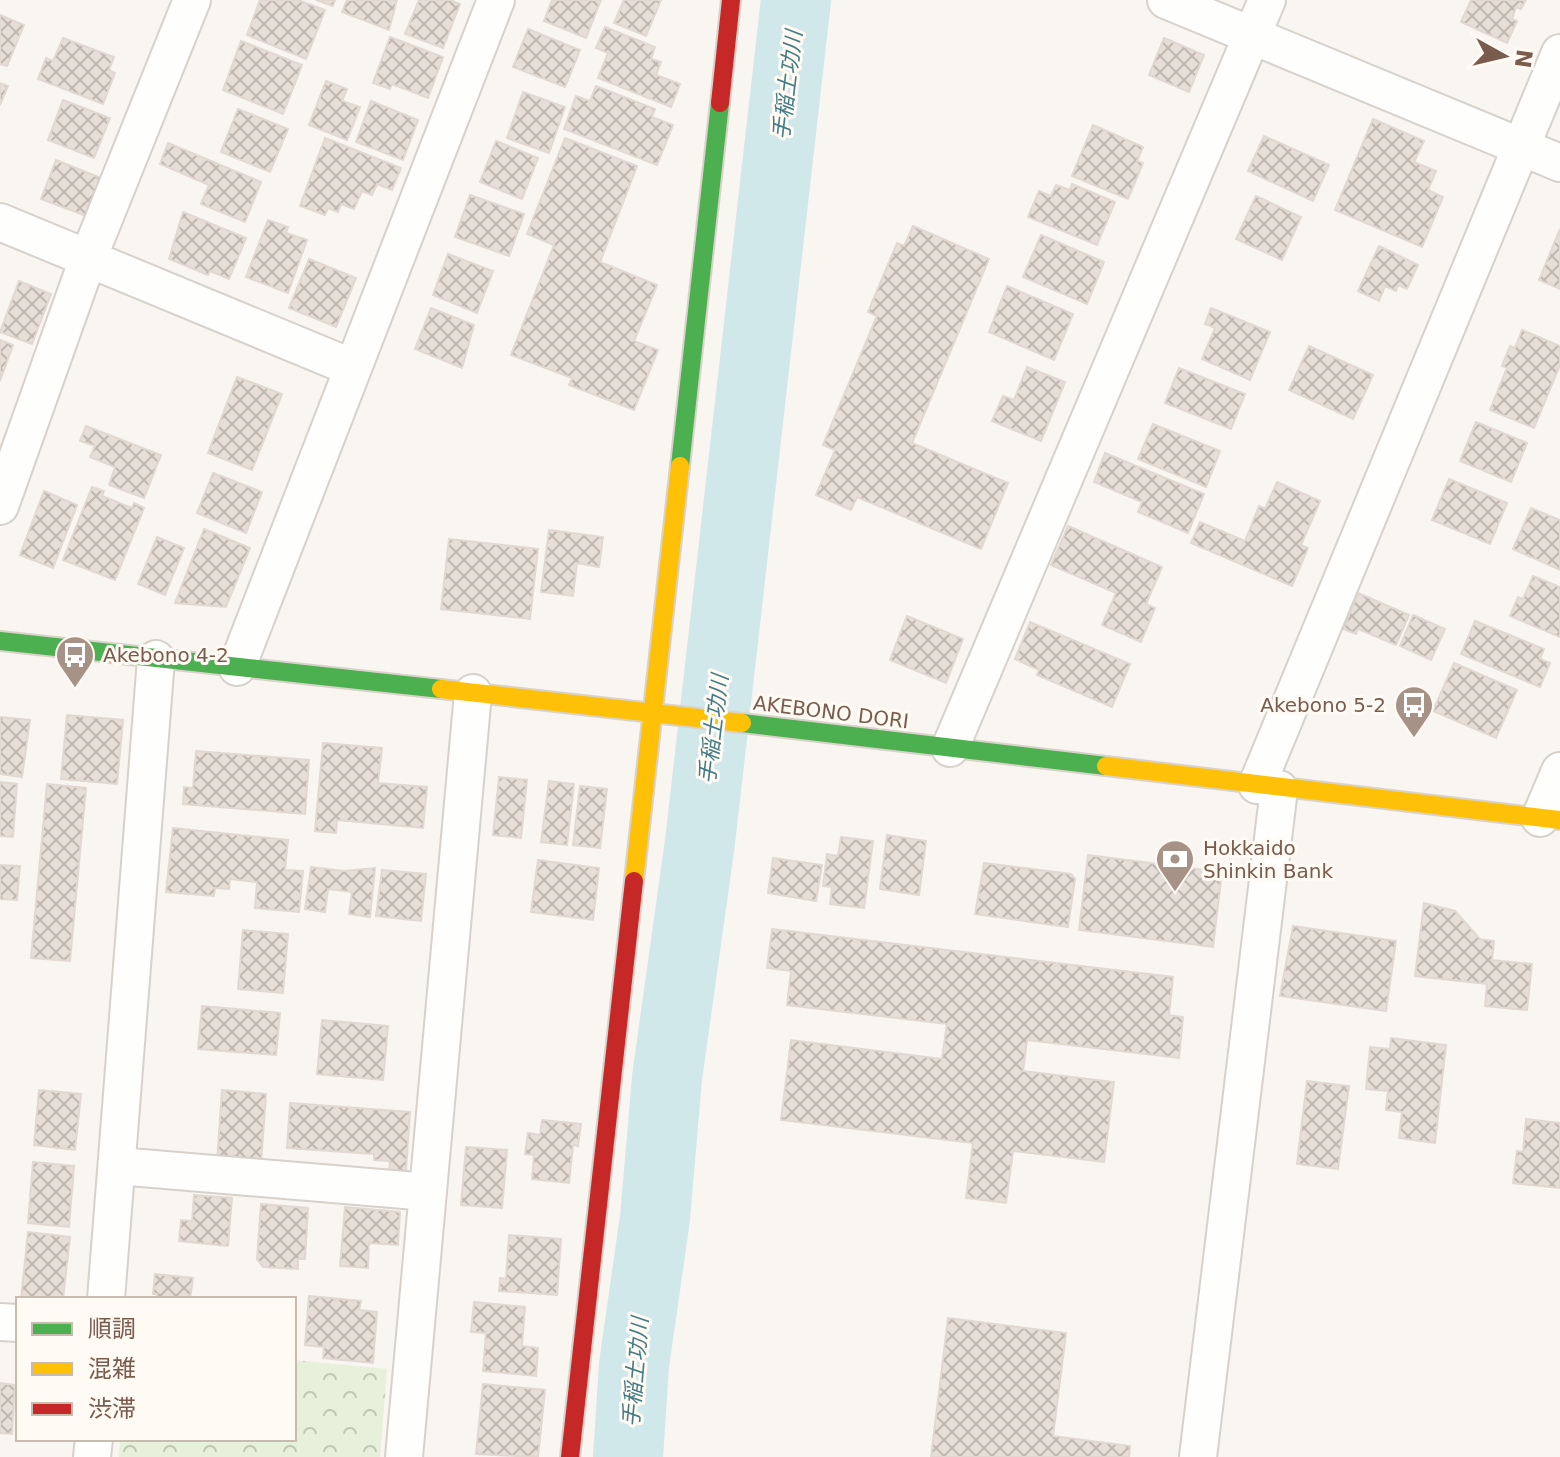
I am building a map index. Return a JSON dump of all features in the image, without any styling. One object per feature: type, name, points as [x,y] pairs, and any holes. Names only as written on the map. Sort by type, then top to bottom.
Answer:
[{"type":"street","points":[[0,506],[89,256],[192,0]]},
{"type":"street","points":[[237,667],[496,0]]},
{"type":"street","points":[[570,1457],[731,0]]},
{"type":"street","points":[[1166,0],[1560,163]]},
{"type":"street","points":[[950,748],[1267,0]]},
{"type":"street","points":[[1198,1457],[1268,787],[1560,53]]},
{"type":"street","points":[[0,222],[89,256],[353,368]]},
{"type":"street","name":"AKEBONO DORI","points":[[0,641],[650,712],[1550,819]]},
{"type":"street","points":[[106,1297],[156,659]]},
{"type":"street","points":[[404,1457],[473,693]]},
{"type":"street","points":[[1550,819],[1560,771]]},
{"type":"street","points":[[118,1166],[428,1192]]},
{"type":"green space","points":[[296,1360],[387,1369],[380,1457],[119,1457],[120,1441],[296,1441]]},
{"type":"building","points":[[260,0],[298,0],[325,10],[306,59],[247,35]]},
{"type":"building","points":[[316,0],[335,0],[333,6]]},
{"type":"building","points":[[347,0],[397,0],[389,30],[342,12]]},
{"type":"building","points":[[419,0],[450,0],[460,4],[443,48],[405,34]]},
{"type":"building","points":[[552,0],[601,0],[586,38],[544,21]]},
{"type":"building","points":[[624,0],[661,0],[646,36],[614,23]]},
{"type":"building","points":[[1471,0],[1526,0],[1521,9],[1516,7],[1512,19],[1517,21],[1507,43],[1461,22]]},
{"type":"building","points":[[0,15],[24,25],[7,66],[0,64]]},
{"type":"building","points":[[605,27],[655,47],[651,59],[661,62],[656,75],[680,84],[671,107],[598,78],[608,53],[596,48]]},
{"type":"building","points":[[528,29],[580,50],[565,87],[513,67]]},
{"type":"building","points":[[390,37],[443,57],[428,98],[392,84],[390,89],[373,83]]},
{"type":"building","points":[[63,38],[114,57],[109,70],[115,73],[103,104],[38,79],[46,58],[53,61]]},
{"type":"building","points":[[1164,38],[1204,55],[1189,92],[1149,75]]},
{"type":"building","points":[[241,41],[302,65],[283,114],[223,90]]},
{"type":"building","points":[[326,81],[347,89],[342,101],[360,107],[347,140],[309,125]]},
{"type":"building","points":[[0,83],[8,86],[0,105]]},
{"type":"building","points":[[596,86],[655,109],[652,117],[673,125],[657,165],[564,129],[576,96],[590,101]]},
{"type":"building","points":[[523,92],[565,107],[549,153],[507,138]]},
{"type":"building","points":[[63,100],[110,118],[94,158],[48,140]]},
{"type":"building","points":[[371,101],[418,120],[403,160],[356,142]]},
{"type":"building","points":[[238,109],[288,129],[270,172],[221,152]]},
{"type":"building","points":[[1373,119],[1424,141],[1414,162],[1436,171],[1428,190],[1443,197],[1422,247],[1335,210]]},
{"type":"building","points":[[1093,125],[1143,147],[1137,161],[1143,163],[1128,199],[1072,176]]},
{"type":"building","points":[[1264,136],[1329,165],[1313,201],[1248,171]]},
{"type":"building","points":[[325,138],[401,168],[392,190],[377,184],[372,195],[362,191],[354,209],[341,204],[338,212],[328,208],[325,215],[300,206]]},
{"type":"building","points":[[565,138],[637,166],[600,262],[657,285],[634,341],[658,350],[634,410],[569,385],[572,378],[511,355],[554,245],[527,234]]},
{"type":"building","points":[[496,141],[538,158],[522,199],[480,182]]},
{"type":"building","points":[[168,143],[261,182],[245,222],[201,204],[209,185],[160,164]]},
{"type":"building","points":[[56,160],[101,178],[86,216],[41,199]]},
{"type":"building","points":[[1072,184],[1115,202],[1097,245],[1028,217],[1039,191],[1051,196],[1056,185],[1070,190]]},
{"type":"building","points":[[470,195],[524,214],[509,256],[455,237]]},
{"type":"building","points":[[1256,196],[1301,217],[1282,260],[1236,239]]},
{"type":"building","points":[[183,212],[246,238],[229,279],[210,271],[208,275],[169,259]]},
{"type":"building","points":[[268,220],[288,227],[286,233],[307,240],[288,293],[246,277]]},
{"type":"building","points":[[913,226],[989,259],[912,443],[1008,483],[981,549],[857,497],[851,510],[816,495],[835,450],[823,445],[877,316],[868,312],[897,243],[904,246]]},
{"type":"building","points":[[1560,229],[1560,289],[1539,280]]},
{"type":"building","points":[[1041,235],[1104,262],[1087,304],[1023,277]]},
{"type":"building","points":[[1379,246],[1418,265],[1407,289],[1398,285],[1396,291],[1385,286],[1379,301],[1358,291]]},
{"type":"building","points":[[448,254],[493,271],[477,313],[433,295]]},
{"type":"building","points":[[309,259],[356,278],[336,327],[289,308]]},
{"type":"building","points":[[19,281],[51,294],[32,344],[0,332]]},
{"type":"building","points":[[1007,286],[1073,314],[1054,360],[989,332]]},
{"type":"building","points":[[431,308],[474,325],[462,368],[415,349]]},
{"type":"building","points":[[1211,308],[1270,332],[1250,380],[1202,359],[1215,328],[1205,324]]},
{"type":"building","points":[[1522,330],[1560,346],[1560,365],[1534,428],[1490,410],[1507,368],[1502,366],[1510,346],[1515,348]]},
{"type":"building","points":[[0,340],[13,345],[0,381]]},
{"type":"building","points":[[1309,346],[1373,375],[1353,419],[1289,390]]},
{"type":"building","points":[[1027,367],[1065,382],[1041,441],[992,421],[1003,396],[1014,400]]},
{"type":"building","points":[[1179,368],[1245,394],[1231,429],[1165,403]]},
{"type":"building","points":[[237,377],[282,394],[252,470],[208,453]]},
{"type":"building","points":[[1476,422],[1527,443],[1511,482],[1460,461]]},
{"type":"building","points":[[1153,424],[1220,451],[1206,487],[1138,459]]},
{"type":"building","points":[[86,426],[161,455],[144,498],[109,485],[115,467],[90,457],[95,446],[80,441]]},
{"type":"building","points":[[1105,453],[1204,494],[1188,533],[1138,512],[1142,502],[1094,482]]},
{"type":"building","points":[[213,473],[262,492],[246,533],[197,513]]},
{"type":"building","points":[[1449,479],[1507,503],[1490,544],[1432,520]]},
{"type":"building","points":[[1277,482],[1320,501],[1301,545],[1308,548],[1292,586],[1191,543],[1200,522],[1245,541],[1259,506],[1265,509]]},
{"type":"building","points":[[92,487],[104,491],[102,496],[132,508],[134,503],[144,508],[115,580],[63,560]]},
{"type":"building","points":[[44,491],[77,505],[53,568],[20,555]]},
{"type":"building","points":[[1531,508],[1560,520],[1560,570],[1513,549]]},
{"type":"building","points":[[1068,526],[1162,567],[1146,604],[1155,608],[1141,642],[1102,625],[1116,593],[1051,565]]},
{"type":"building","points":[[204,529],[250,548],[226,607],[175,603]]},
{"type":"building","points":[[549,530],[603,537],[599,567],[577,563],[573,596],[541,592]]},
{"type":"building","points":[[157,537],[184,548],[165,595],[138,584]]},
{"type":"building","points":[[449,539],[538,549],[530,619],[441,609]]},
{"type":"building","points":[[1533,576],[1560,587],[1560,637],[1510,616],[1518,597],[1523,599]]},
{"type":"building","points":[[1358,593],[1409,615],[1396,645],[1358,629],[1356,634],[1343,629]]},
{"type":"building","points":[[1413,615],[1445,629],[1431,660],[1400,646]]},
{"type":"building","points":[[907,616],[963,639],[946,683],[890,660]]},
{"type":"building","points":[[1475,621],[1544,649],[1540,659],[1550,663],[1540,687],[1461,654]]},
{"type":"building","points":[[1030,622],[1130,664],[1112,707],[1037,675],[1039,670],[1015,659]]},
{"type":"building","points":[[1454,663],[1517,690],[1496,738],[1433,711]]},
{"type":"building","points":[[67,715],[123,720],[117,784],[61,779]]},
{"type":"building","points":[[0,717],[30,720],[22,777],[0,774]]},
{"type":"building","points":[[323,743],[382,748],[378,783],[427,787],[423,828],[337,820],[336,833],[315,831]]},
{"type":"building","points":[[196,751],[309,760],[305,814],[183,804],[184,787],[193,788]]},
{"type":"building","points":[[499,777],[527,780],[521,838],[493,835]]},
{"type":"building","points":[[549,781],[574,784],[567,845],[541,842]]},
{"type":"building","points":[[0,782],[17,784],[13,837],[0,836]]},
{"type":"building","points":[[47,784],[86,788],[70,961],[31,958]]},
{"type":"building","points":[[580,786],[607,789],[600,848],[573,845]]},
{"type":"building","points":[[173,828],[288,840],[285,870],[303,871],[299,912],[255,908],[257,882],[230,879],[229,889],[215,888],[214,896],[166,892]]},
{"type":"building","points":[[887,835],[926,841],[919,895],[880,889]]},
{"type":"building","points":[[841,837],[873,841],[864,908],[830,904],[832,887],[823,886],[827,854],[838,856]]},
{"type":"building","points":[[1088,855],[1222,872],[1213,947],[1079,930]]},
{"type":"building","points":[[773,858],[822,865],[816,901],[768,893]]},
{"type":"building","points":[[538,860],[599,868],[593,920],[531,912]]},
{"type":"building","points":[[984,863],[1071,874],[1075,879],[1068,927],[975,914]]},
{"type":"building","points":[[0,865],[20,866],[17,900],[0,899]]},
{"type":"building","points":[[311,867],[344,871],[375,868],[370,917],[349,914],[352,892],[328,889],[325,912],[305,909]]},
{"type":"building","points":[[382,870],[426,874],[421,921],[376,916]]},
{"type":"building","points":[[1424,903],[1455,911],[1480,939],[1494,941],[1492,960],[1532,964],[1527,1010],[1485,1006],[1487,984],[1415,976]]},
{"type":"building","points":[[1293,926],[1396,941],[1386,1011],[1280,996]]},
{"type":"building","points":[[772,929],[1173,977],[1169,1015],[1183,1017],[1179,1058],[1027,1040],[1023,1071],[1114,1082],[1104,1162],[1013,1151],[1006,1203],[966,1198],[973,1143],[781,1120],[791,1040],[942,1059],[947,1024],[787,1005],[791,971],[767,968]]},
{"type":"building","points":[[243,930],[288,934],[283,993],[238,989]]},
{"type":"building","points":[[202,1006],[280,1013],[276,1055],[198,1049]]},
{"type":"building","points":[[322,1020],[388,1026],[383,1080],[317,1074]]},
{"type":"building","points":[[1391,1038],[1446,1045],[1435,1143],[1399,1138],[1402,1112],[1386,1110],[1388,1091],[1366,1089],[1370,1047],[1390,1049]]},
{"type":"building","points":[[1307,1081],[1349,1086],[1338,1169],[1297,1164]]},
{"type":"building","points":[[39,1090],[81,1094],[75,1150],[34,1145]]},
{"type":"building","points":[[222,1090],[266,1094],[261,1164],[217,1161]]},
{"type":"building","points":[[290,1103],[410,1112],[406,1171],[389,1170],[390,1161],[374,1160],[374,1154],[287,1148]]},
{"type":"building","points":[[1526,1119],[1560,1123],[1560,1188],[1513,1183],[1517,1151],[1523,1152]]},
{"type":"building","points":[[542,1120],[581,1124],[578,1146],[573,1145],[569,1183],[532,1179],[534,1155],[525,1154],[528,1133],[540,1135]]},
{"type":"building","points":[[466,1147],[507,1150],[502,1208],[461,1205]]},
{"type":"building","points":[[33,1162],[74,1166],[69,1227],[28,1223]]},
{"type":"building","points":[[194,1195],[232,1198],[228,1246],[179,1241],[181,1220],[192,1221]]},
{"type":"building","points":[[261,1204],[308,1208],[305,1259],[298,1259],[298,1269],[263,1267],[257,1259]]},
{"type":"building","points":[[345,1207],[400,1212],[398,1245],[369,1243],[368,1268],[340,1266]]},
{"type":"building","points":[[28,1232],[70,1237],[63,1297],[21,1297]]},
{"type":"building","points":[[509,1235],[561,1239],[557,1295],[499,1291],[500,1278],[506,1279]]},
{"type":"building","points":[[155,1274],[193,1278],[190,1297],[157,1297],[153,1294]]},
{"type":"building","points":[[309,1296],[361,1301],[359,1310],[377,1312],[373,1363],[323,1358],[324,1347],[305,1345]]},
{"type":"building","points":[[474,1302],[525,1307],[522,1346],[538,1348],[536,1376],[483,1371],[486,1333],[471,1332]]},
{"type":"building","points":[[948,1318],[1066,1333],[1053,1436],[1130,1446],[1129,1457],[931,1457]]},
{"type":"building","points":[[0,1383],[15,1385],[12,1434],[0,1433]]},
{"type":"building","points":[[483,1384],[545,1390],[538,1457],[476,1454]]},
{"type":"waterway","name":"手稲土功川","points":[[628,1457],[634,1365],[655,1218],[667,1078],[700,842],[796,0]]},
{"type":"traffic: fast","points":[[680,466],[720,103]]},
{"type":"traffic: fast","points":[[0,641],[441,689]]},
{"type":"traffic: fast","points":[[742,723],[1106,766]]},
{"type":"traffic: slow","points":[[634,881],[680,466]]},
{"type":"traffic: slow","points":[[441,689],[742,723]]},
{"type":"traffic: slow","points":[[1106,766],[1560,820]]},
{"type":"traffic: jam","points":[[720,103],[731,0]]},
{"type":"traffic: jam","points":[[570,1457],[634,881]]},
{"type":"place","name":"Akebono 4-2","points":[[75,689]]},
{"type":"place","name":"Akebono 5-2","points":[[1414,739]]},
{"type":"place","name":"Hokkaido Shinkin Bank","points":[[1175,893]]}]
